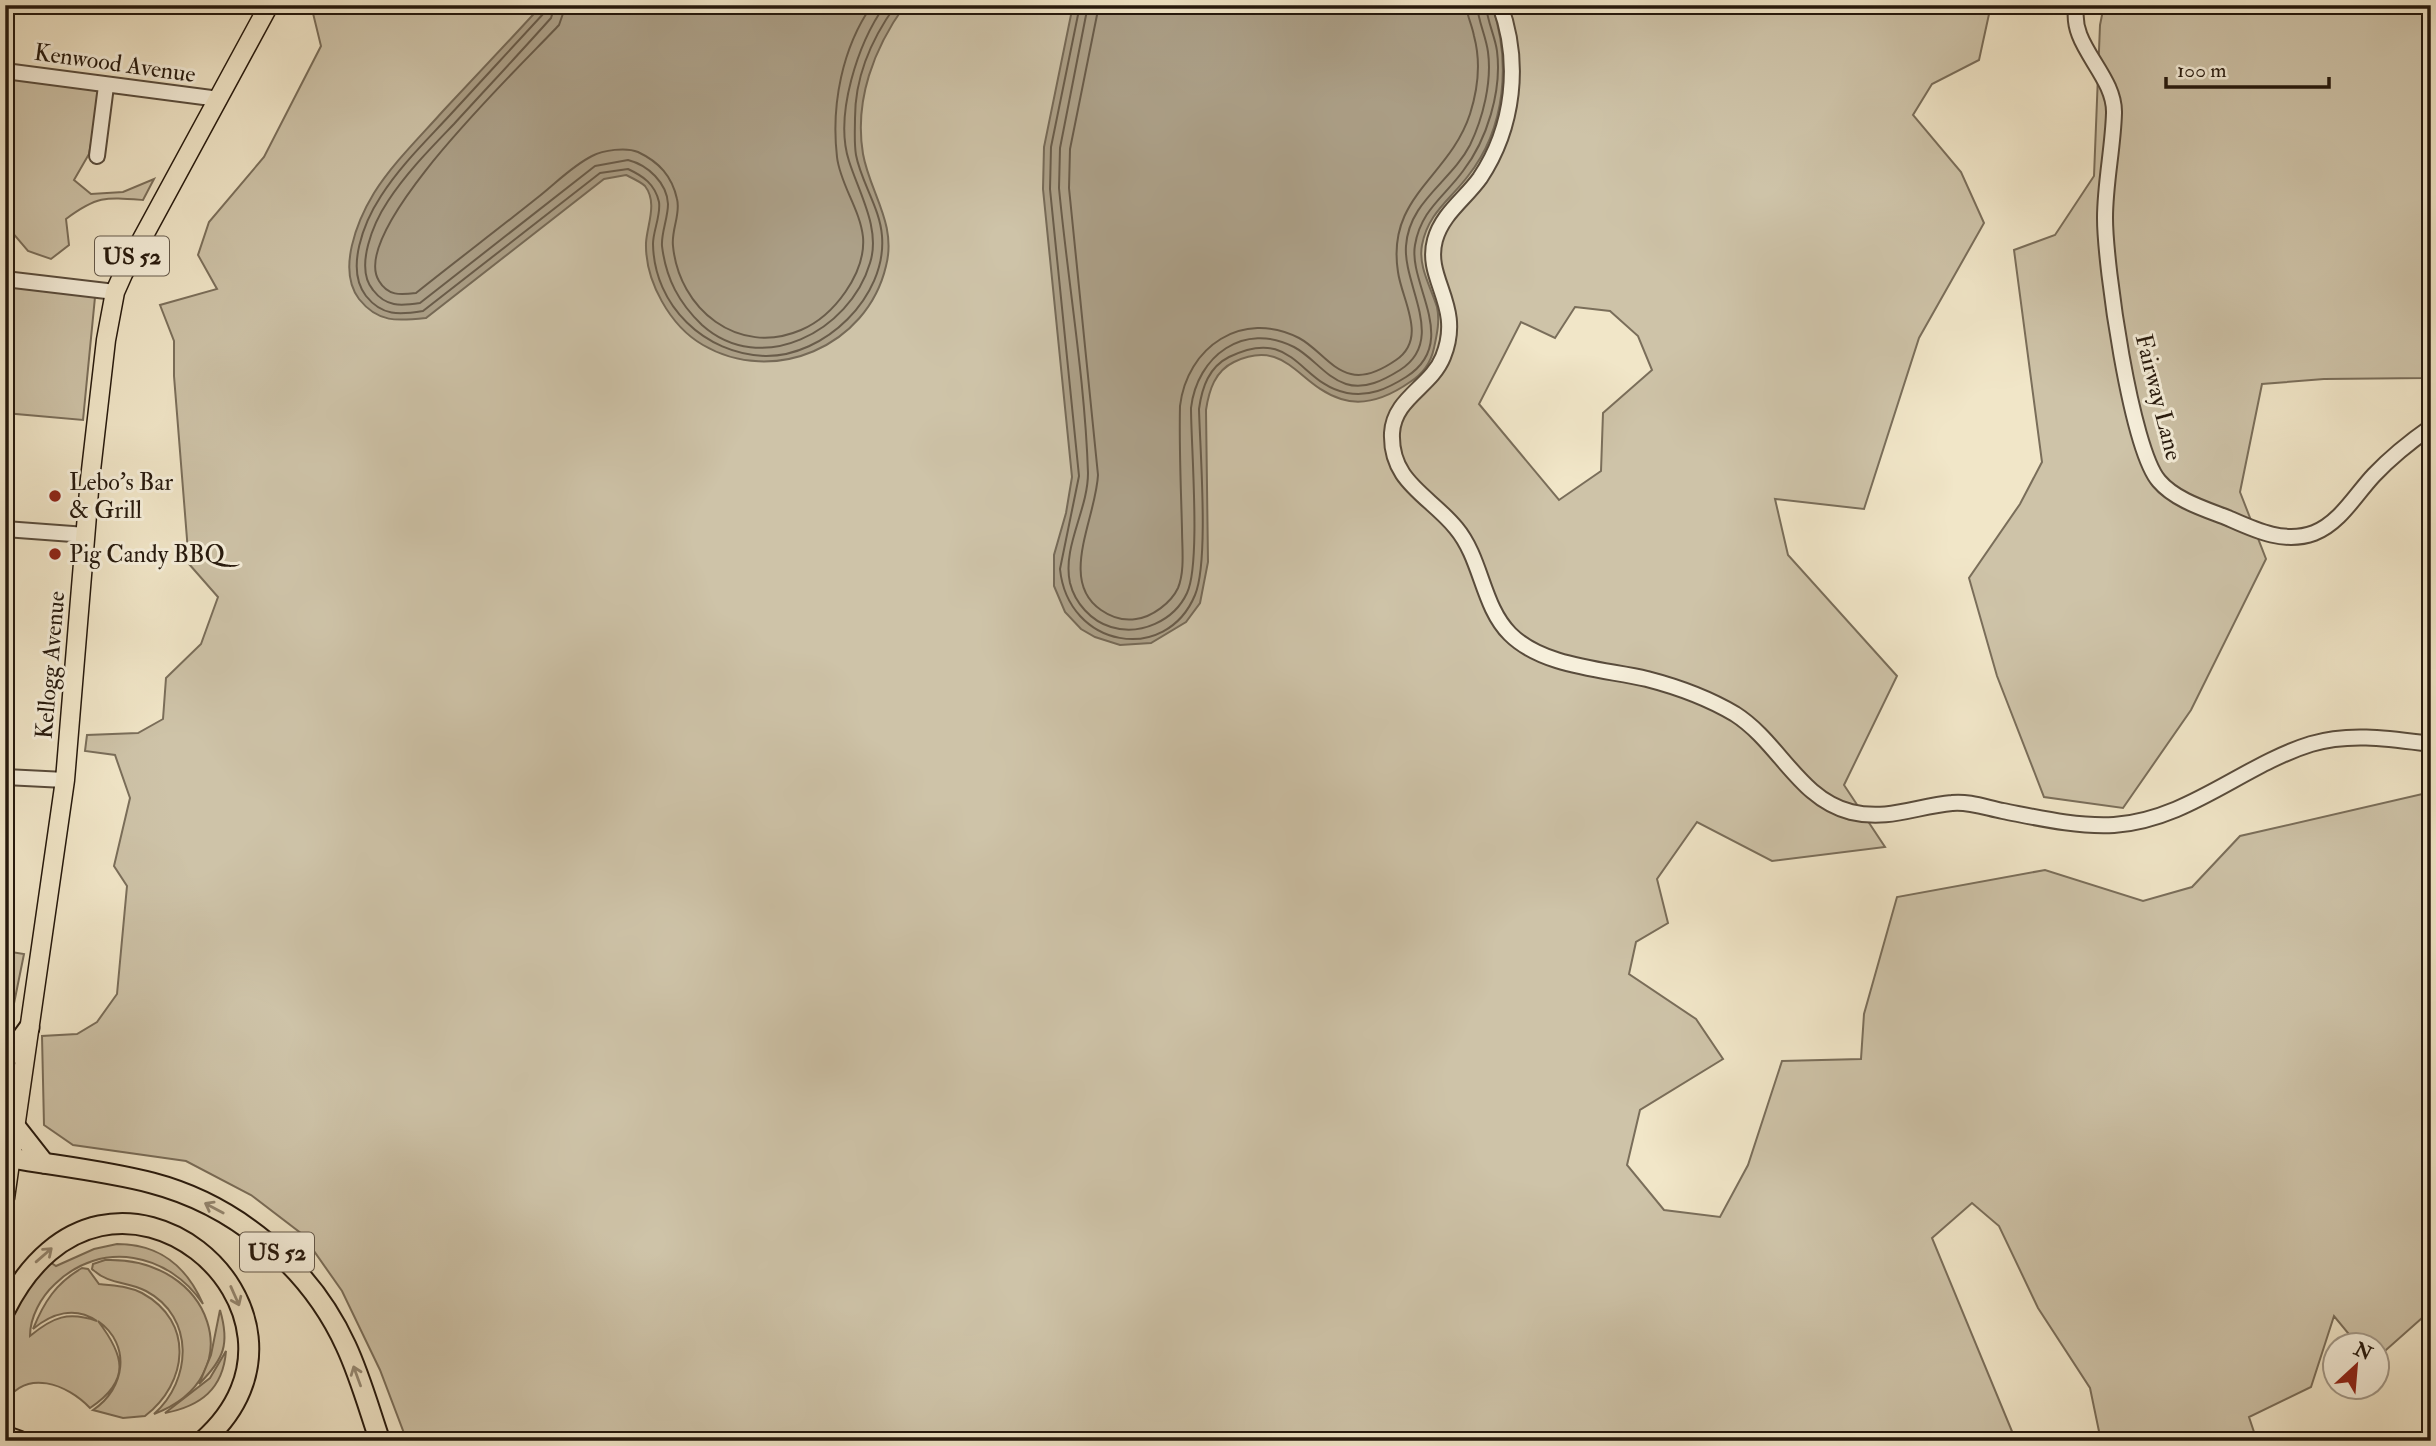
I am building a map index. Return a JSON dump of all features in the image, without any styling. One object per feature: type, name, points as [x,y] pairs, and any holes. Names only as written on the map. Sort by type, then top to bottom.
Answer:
[{"type":"highway","points":[[5,1061],[29,1028]]},
{"type":"highway","points":[[15,1126],[44,1163]]},
{"type":"highway","name":"US 52","points":[[11,1158],[129,1178],[174,1190],[213,1206],[255,1233],[293,1267],[321,1303],[346,1345],[380,1441]]},
{"type":"highway","points":[[5,1310],[35,1263],[53,1247],[83,1231],[112,1225],[141,1225],[167,1232],[194,1246],[216,1266],[233,1290],[247,1338],[247,1362],[240,1389],[223,1420],[203,1441]]},
{"type":"highway","points":[[5,1436],[19,1441]]},
{"type":"main road","name":"Kellogg Avenue","points":[[5,1198],[65,780],[86,535],[106,340],[115,292],[269,5]]},
{"type":"street","points":[[1500,5],[1513,61],[1508,113],[1491,158],[1479,178],[1448,214],[1435,241],[1436,275],[1449,311],[1448,341],[1439,365],[1429,381],[1398,409],[1392,440],[1398,469],[1406,482],[1437,508],[1463,537],[1490,602],[1512,637],[1557,659],[1651,680],[1708,700],[1733,713],[1761,734],[1817,798],[1852,812],[1874,816],[1900,814],[1961,802],[2078,824],[2121,824],[2147,819],[2184,806],[2309,744],[2353,737],[2431,744]]},
{"type":"street","name":"Fairway Lane","points":[[2077,5],[2075,13],[2082,40],[2113,99],[2105,216],[2109,274],[2145,454],[2158,480],[2178,496],[2259,531],[2276,536],[2300,537],[2331,523],[2375,474],[2431,427]]},
{"type":"street","name":"Kenwood Avenue","points":[[5,71],[219,99]]},
{"type":"street","points":[[97,156],[106,86]]},
{"type":"street","points":[[5,279],[115,292]]},
{"type":"street","points":[[5,528],[86,535]]},
{"type":"street","points":[[5,776],[65,780]]},
{"type":"shaded area","points":[[311,5],[1991,5],[1979,60],[1932,84],[1913,115],[1961,172],[1984,223],[1919,338],[1864,509],[1775,499],[1788,555],[1897,676],[1844,785],[1885,847],[1772,861],[1697,822],[1657,879],[1668,923],[1636,942],[1629,974],[1696,1019],[1723,1059],[1640,1110],[1627,1165],[1664,1210],[1720,1217],[1748,1165],[1782,1061],[1861,1059],[1864,1014],[1897,897],[2045,870],[2143,901],[2192,887],[2240,836],[2431,792],[2431,1310],[2390,1346],[2390,1330],[2346,1330],[2334,1316],[2329,1330],[2320,1330],[2320,1359],[2311,1387],[2249,1417],[2257,1441],[2101,1441],[2090,1388],[2038,1308],[1999,1226],[1972,1203],[1932,1238],[2016,1441],[407,1441],[380,1370],[342,1291],[302,1234],[251,1195],[186,1161],[73,1145],[44,1125],[42,1036],[77,1034],[97,1022],[117,994],[127,886],[114,866],[130,798],[115,755],[85,751],[87,735],[138,733],[163,719],[166,678],[201,644],[218,597],[189,564],[174,376],[174,341],[160,305],[217,289],[198,255],[209,222],[264,157],[321,46]],"holes":[[[1575,307],[1610,311],[1638,336],[1652,370],[1603,413],[1601,471],[1559,500],[1479,404],[1521,322],[1555,338]]]},
{"type":"shaded area","points":[[2104,5],[2431,5],[2431,295],[2426,295],[2425,378],[2324,379],[2262,384],[2240,492],[2266,559],[2191,710],[2123,808],[2044,797],[1997,676],[1969,578],[2020,504],[2042,462],[2014,250],[2055,235],[2094,176],[2100,25]]},
{"type":"shaded area","points":[[5,77],[101,91],[89,154],[74,180],[91,194],[123,192],[154,179],[143,200],[102,200],[86,206],[66,219],[69,245],[51,259],[28,251],[5,224]]},
{"type":"shaded area","points":[[5,284],[95,297],[83,420],[5,413]]},
{"type":"shaded area","points":[[5,951],[24,954],[5,1048]]},
{"type":"shaded area","points":[[117,1244],[146,1248],[169,1259],[188,1278],[203,1304],[189,1287],[172,1273],[153,1263],[134,1258],[113,1257],[93,1261],[73,1270],[55,1284],[37,1308],[30,1336],[46,1324],[69,1316],[97,1321],[89,1316],[64,1313],[33,1329],[52,1294],[82,1268],[88,1269],[99,1284],[142,1293],[159,1305],[171,1320],[178,1336],[180,1353],[170,1387],[145,1416],[123,1418],[93,1410],[112,1391],[120,1367],[116,1342],[98,1321],[114,1345],[119,1367],[113,1387],[103,1398],[90,1408],[81,1399],[59,1387],[35,1383],[14,1392],[5,1403],[6,1328],[18,1298],[50,1262],[56,1266],[94,1249]]},
{"type":"shaded area","points":[[105,1260],[142,1264],[172,1277],[194,1297],[207,1322],[210,1348],[203,1374],[185,1397],[154,1414],[167,1400],[176,1384],[183,1350],[180,1332],[173,1316],[162,1302],[146,1291],[105,1278],[92,1269],[93,1264]]},
{"type":"shaded area","points":[[220,1310],[224,1332],[223,1350],[214,1367],[199,1384],[211,1355]]},
{"type":"shaded area","points":[[226,1351],[220,1376],[208,1394],[189,1406],[165,1413],[210,1378]]},
{"type":"water","points":[[542,5],[905,5],[876,57],[864,94],[861,114],[863,154],[885,222],[888,251],[886,266],[876,294],[859,318],[838,337],[814,351],[787,359],[758,361],[730,357],[703,345],[691,337],[670,314],[655,287],[646,243],[651,200],[645,186],[626,175],[604,179],[426,318],[389,319],[366,307],[353,287],[350,260],[361,217],[374,193],[389,171]]},
{"type":"water","points":[[1073,5],[1492,5],[1502,49],[1501,94],[1490,137],[1468,176],[1434,215],[1422,245],[1423,269],[1438,317],[1438,328],[1429,363],[1415,379],[1394,392],[1360,402],[1326,393],[1291,366],[1267,355],[1252,356],[1234,362],[1222,370],[1211,388],[1206,410],[1208,562],[1200,603],[1186,622],[1151,643],[1120,645],[1081,629],[1065,612],[1054,586],[1054,555],[1066,513],[1072,477],[1043,189],[1044,147]]},
{"type":"place","name":"Lebo's Bar & Grill","points":[[55,496]]},
{"type":"place","name":"Pig Candy BBQ","points":[[55,554]]}]
